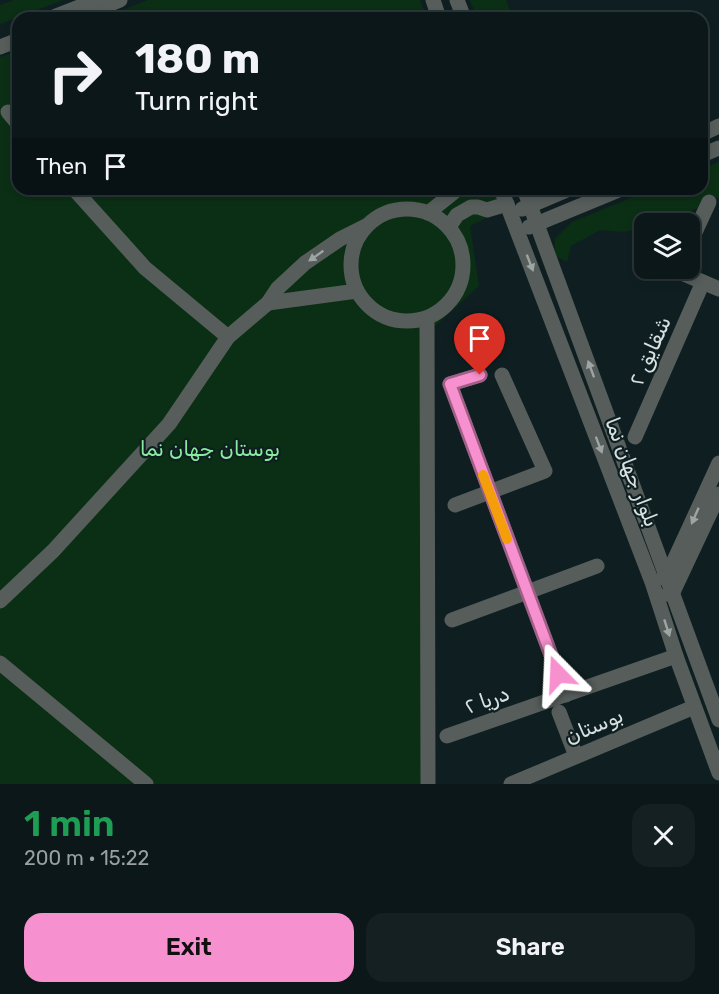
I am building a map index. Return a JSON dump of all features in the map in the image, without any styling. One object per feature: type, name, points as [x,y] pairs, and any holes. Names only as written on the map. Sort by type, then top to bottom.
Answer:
[{"type":"street","points":[[66,12],[97,0]]},
{"type":"street","points":[[89,12],[120,0]]},
{"type":"street","points":[[79,195],[145,268],[228,337]]},
{"type":"street","points":[[428,213],[450,195]]},
{"type":"street","name":"بلوار جهان نما","points":[[503,195],[652,582],[694,707],[714,745],[719,772]]},
{"type":"street","name":"بلوار جهان نما","points":[[526,195],[719,720]]},
{"type":"street","points":[[449,227],[458,215],[471,207],[487,210],[509,209],[530,205],[554,195]]},
{"type":"street","points":[[518,232],[607,195]]},
{"type":"street","points":[[700,221],[709,202]]},
{"type":"street","points":[[0,601],[53,551],[169,424],[228,337],[268,303],[278,288],[305,263],[340,239],[395,210],[412,209],[428,213],[449,227],[462,255],[463,271],[459,286],[451,299],[427,318],[411,321],[387,317],[366,304],[357,291],[351,275],[351,257],[356,240],[366,226]]},
{"type":"street","points":[[697,279],[719,289]]},
{"type":"street","name":"شقایق ۲","points":[[635,437],[703,282]]},
{"type":"street","points":[[268,303],[357,291]]},
{"type":"street","points":[[427,318],[428,784]]},
{"type":"street","points":[[480,375],[450,384],[566,694]]},
{"type":"street","points":[[455,505],[545,471],[502,375]]},
{"type":"street","points":[[652,582],[667,576],[719,463]]},
{"type":"street","points":[[657,599],[673,592],[719,494]]},
{"type":"street","points":[[452,620],[597,566]]},
{"type":"street","name":"دریا ۲","points":[[447,736],[676,656]]},
{"type":"street","points":[[0,663],[146,784]]},
{"type":"street","name":"بوستان","points":[[511,784],[694,707]]},
{"type":"street","points":[[559,712],[576,756]]},
{"type":"green space","points":[[14,0],[63,0],[32,12],[12,12],[12,19],[0,24],[0,5]]},
{"type":"green space","points":[[148,0],[420,0],[425,12],[117,12]]},
{"type":"green space","points":[[470,0],[506,0],[511,12],[475,12]]},
{"type":"green space","name":"بوستان جهان نما","points":[[12,53],[12,195],[496,195],[502,210],[470,226],[479,286],[420,340],[420,558],[424,784],[0,784],[0,57]]},
{"type":"green space","points":[[719,162],[719,197],[687,213],[634,213],[634,230],[624,232],[600,230],[571,246],[567,262],[554,255],[555,239],[572,222],[638,195],[708,195],[708,167]]},
{"type":"slow traffic","points":[[483,475],[507,539]]},
{"type":"route","points":[[480,375],[450,384],[558,674]]}]
